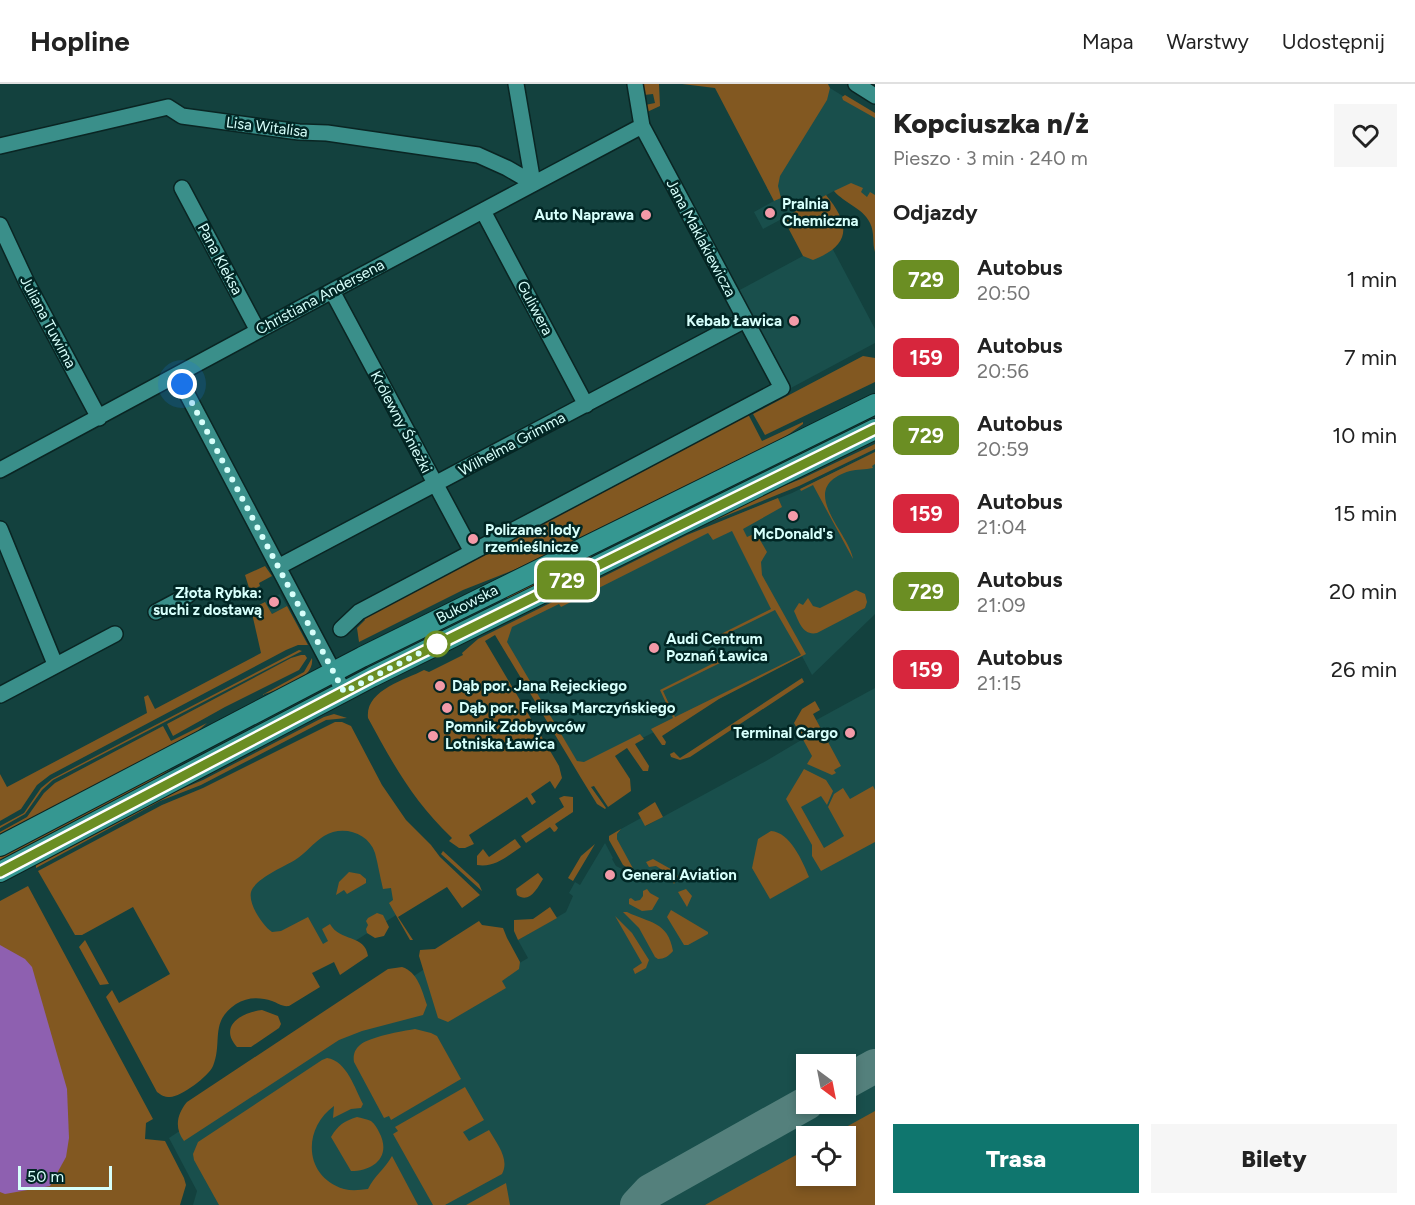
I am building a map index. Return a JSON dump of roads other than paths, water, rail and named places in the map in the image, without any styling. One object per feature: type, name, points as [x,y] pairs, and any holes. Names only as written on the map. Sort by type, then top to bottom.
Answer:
[{"type":"main road","name":"Bukowska","points":[[0,846],[333,672],[523,576],[875,404]]},
{"type":"main road","name":"Bukowska","points":[[0,872],[344,692],[652,538],[873,431]]},
{"type":"street","points":[[516,84],[533,183]]},
{"type":"street","name":"Jana Maklakiewicza","points":[[472,552],[782,388],[642,126],[635,84]]},
{"type":"street","points":[[856,84],[875,96]]},
{"type":"street","name":"Lisa Witalisa","points":[[0,146],[168,107],[182,116],[299,132],[327,133],[478,155],[533,183]]},
{"type":"street","name":"Christiana Andersena","points":[[0,470],[642,126]]},
{"type":"street","name":"Pana Kleksa","points":[[182,188],[258,331]]},
{"type":"street","name":"Guliwera","points":[[483,211],[586,405]]},
{"type":"street","name":"Juliana Tuwima","points":[[2,235],[99,417]]},
{"type":"street","name":"Królewny Śnieżki","points":[[332,291],[434,485],[472,552]]},
{"type":"street","name":"Wilhelma Grimma","points":[[278,567],[744,320]]},
{"type":"street","points":[[177,375],[344,692]]},
{"type":"street","points":[[0,529],[5,557],[56,664]]},
{"type":"street","points":[[341,629],[359,612],[472,552]]},
{"type":"street","points":[[156,612],[188,595]]},
{"type":"street","points":[[0,695],[115,634]]},
{"type":"place","name":"Pralnia Chemiczna","points":[[770,213]]},
{"type":"place","name":"Auto Naprawa","points":[[646,215]]},
{"type":"place","name":"Kebab Ławica","points":[[794,321]]},
{"type":"place","name":"McDonald's","points":[[793,516]]},
{"type":"place","name":"Polizane: lody rzemieślnicze","points":[[473,539]]},
{"type":"place","name":"Złota Rybka: suchi z dostawą","points":[[274,602]]},
{"type":"place","name":"Audi Centrum Poznań Ławica","points":[[654,648]]},
{"type":"place","name":"Dąb por. Jana Rejeckiego","points":[[440,686]]},
{"type":"place","name":"Dąb por. Feliksa Marczyńskiego","points":[[447,708]]},
{"type":"place","name":"Terminal Cargo","points":[[850,733]]},
{"type":"place","name":"Pomnik Zdobywców Lotniska Ławica","points":[[433,736]]},
{"type":"place","name":"General Aviation","points":[[610,875]]}]
